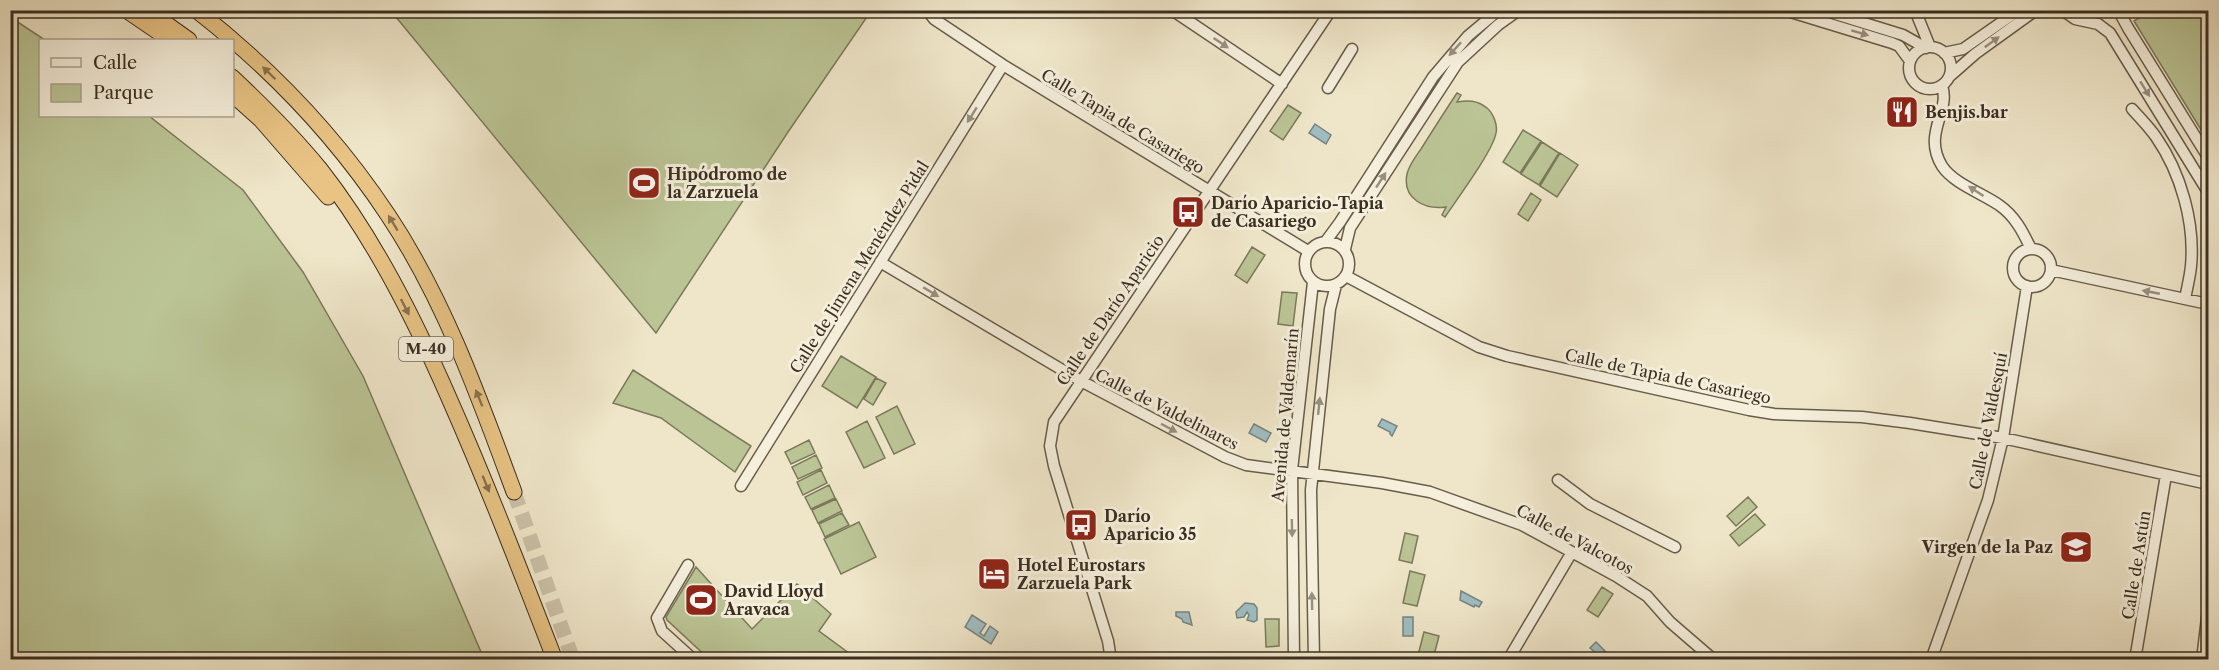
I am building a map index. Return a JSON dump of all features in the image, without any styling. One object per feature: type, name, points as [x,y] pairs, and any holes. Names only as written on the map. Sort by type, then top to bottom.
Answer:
[{"type":"highway","points":[[126,10],[169,39]]},
{"type":"highway","points":[[147,10],[188,39]]},
{"type":"highway","name":"M-40","points":[[195,10],[233,39]]},
{"type":"highway","name":"M-40","points":[[234,40],[290,92],[343,152],[389,216],[429,286],[462,356],[514,492]]},
{"type":"highway","name":"M-40","points":[[234,79],[269,113],[320,170],[362,229],[390,277],[432,360],[472,449],[555,660]]},
{"type":"highway","points":[[234,96],[261,120],[313,179],[390,277]]},
{"type":"street","name":"Calle Tapia de Casariego","points":[[927,10],[934,19],[1003,65],[1308,251]]},
{"type":"street","points":[[1172,10],[1282,84]]},
{"type":"street","name":"Calle de Darío Aparicio","points":[[1111,660],[1108,641],[1054,466],[1050,446],[1054,422],[1331,10]]},
{"type":"street","points":[[1345,249],[1336,243],[1326,241],[1313,246],[1308,251],[1304,264],[1307,275],[1313,282],[1325,287],[1336,285],[1346,276],[1350,265],[1345,249],[1350,228],[1453,69],[1475,44],[1519,10]]},
{"type":"street","points":[[1784,10],[1892,43],[1899,46],[1910,61]]},
{"type":"street","points":[[1822,10],[1903,35],[1928,48]]},
{"type":"street","points":[[1915,10],[1928,48]]},
{"type":"street","points":[[1944,53],[1963,49],[2019,10]]},
{"type":"street","points":[[1950,76],[1950,64],[1938,48],[1916,52],[1910,61],[1909,71],[1913,80],[1920,87],[1930,89],[1942,86],[1975,54],[2036,10]]},
{"type":"street","points":[[2062,10],[2075,19],[2106,28],[2115,39],[2208,192]]},
{"type":"street","points":[[2122,10],[2122,17],[2128,28],[2208,157]]},
{"type":"street","points":[[1326,241],[1433,77],[1492,12]]},
{"type":"street","points":[[1328,88],[1352,49]]},
{"type":"street","name":"Calle de Jimena Menéndez Pidal","points":[[741,486],[1003,65]]},
{"type":"street","points":[[1942,86],[1945,95],[1934,135],[1936,151],[1943,167],[1955,178],[2011,215],[2021,228],[2031,249]]},
{"type":"street","points":[[2132,109],[2156,137],[2173,167],[2185,201],[2190,232],[2191,266],[2185,299]]},
{"type":"street","points":[[2037,249],[2049,258],[2051,270],[2046,281],[2038,286],[2028,286],[2018,280],[2013,267],[2021,253],[2037,249]]},
{"type":"street","name":"Calle de Valdelinares","points":[[880,262],[1081,381],[1224,457],[1246,465],[1292,470]]},
{"type":"street","points":[[2051,270],[2208,303]]},
{"type":"street","name":"Calle de Tapia de Casariego","points":[[1346,276],[1479,347],[1507,356],[1749,410],[1774,414],[1862,417],[2003,438]]},
{"type":"street","name":"Avenida de Valdemarín","points":[[1294,660],[1292,470],[1313,282]]},
{"type":"street","name":"Avenida de Valdemarín","points":[[1314,660],[1312,474],[1330,309],[1336,285]]},
{"type":"street","name":"Calle de Valdesquí","points":[[1931,660],[1988,500],[2003,438],[2028,286]]},
{"type":"street","points":[[2003,438],[2208,484]]},
{"type":"street","name":"Calle de Valcotos","points":[[1292,470],[1430,492],[1522,525],[1616,576],[1647,596],[1670,622],[1714,660]]},
{"type":"street","name":"Calle de Astún","points":[[2135,660],[2166,475]]},
{"type":"street","points":[[1558,480],[1590,504],[1675,547]]},
{"type":"street","points":[[1508,660],[1572,552]]},
{"type":"street","points":[[688,565],[657,618],[662,631],[694,660]]},
{"type":"street","points":[[2202,660],[2208,609]]},
{"type":"green space","name":"Hipódromo de la Zarzuela","points":[[391,11],[871,11],[788,132],[656,333]]},
{"type":"green space","points":[[2150,11],[2208,11],[2208,141],[2134,21]]},
{"type":"green space","points":[[10,17],[43,39],[39,39],[39,117],[150,117],[243,190],[303,272],[363,376],[484,659],[11,659]]},
{"type":"green space","points":[[1457,93],[1461,95],[1457,102],[1472,101],[1487,108],[1494,119],[1496,130],[1482,163],[1445,217],[1442,215],[1446,207],[1430,207],[1417,201],[1408,190],[1406,183],[1409,167]]},
{"type":"green space","points":[[1288,105],[1301,113],[1283,140],[1270,131]]},
{"type":"green space","points":[[1523,130],[1541,141],[1520,173],[1503,162]]},
{"type":"green space","points":[[1542,142],[1559,153],[1539,185],[1521,174]]},
{"type":"green space","points":[[1560,153],[1578,165],[1557,197],[1540,186]]},
{"type":"green space","points":[[1531,193],[1541,200],[1528,221],[1518,214]]},
{"type":"green space","points":[[1252,247],[1265,255],[1247,283],[1235,275]]},
{"type":"green space","points":[[1282,292],[1297,293],[1293,326],[1278,324]]},
{"type":"green space","points":[[841,356],[876,377],[857,408],[822,386]]},
{"type":"green space","points":[[633,370],[751,446],[735,472],[661,418],[613,403]]},
{"type":"green space","points":[[876,378],[886,383],[873,405],[864,399]]},
{"type":"green space","points":[[897,406],[915,444],[894,454],[876,417]]},
{"type":"green space","points":[[867,421],[885,458],[864,468],[846,432]]},
{"type":"green space","points":[[809,440],[815,453],[791,464],[785,452]]},
{"type":"green space","points":[[816,455],[822,468],[798,479],[792,467]]},
{"type":"green space","points":[[821,470],[827,483],[803,495],[797,482]]},
{"type":"green space","points":[[829,485],[835,498],[811,509],[805,497]]},
{"type":"green space","points":[[1748,497],[1757,507],[1736,526],[1727,516]]},
{"type":"green space","points":[[836,499],[842,511],[818,523],[812,510]]},
{"type":"green space","points":[[842,513],[849,525],[825,537],[819,524]]},
{"type":"green space","points":[[1755,514],[1765,525],[1739,546],[1730,535]]},
{"type":"green space","points":[[859,522],[876,557],[841,574],[824,539]]},
{"type":"green space","points":[[1405,533],[1418,536],[1412,563],[1399,560]]},
{"type":"green space","name":"David Lloyd Aravaca","points":[[696,567],[752,629],[797,584],[831,614],[819,631],[857,659],[709,659],[666,617]]},
{"type":"green space","points":[[1410,571],[1425,575],[1417,606],[1403,603]]},
{"type":"green space","points":[[1602,587],[1613,594],[1598,617],[1587,610]]},
{"type":"green space","points":[[1265,619],[1279,619],[1279,646],[1266,647]]},
{"type":"green space","points":[[1424,632],[1439,636],[1433,659],[1417,659]]},
{"type":"water","points":[[1315,124],[1331,135],[1326,144],[1309,133]]},
{"type":"water","points":[[1382,419],[1397,426],[1392,436],[1390,432],[1378,426]]},
{"type":"water","points":[[1254,424],[1271,433],[1266,442],[1249,433]]},
{"type":"water","points":[[1461,591],[1482,602],[1479,607],[1460,600]]},
{"type":"water","points":[[1245,603],[1254,604],[1257,608],[1257,620],[1254,622],[1247,620],[1249,615],[1247,612],[1244,617],[1237,618],[1236,612]]},
{"type":"water","points":[[1176,612],[1189,612],[1192,625],[1183,622],[1176,616]]},
{"type":"water","points":[[972,615],[986,624],[980,633],[984,636],[990,626],[998,632],[991,644],[965,627]]},
{"type":"water","points":[[1403,617],[1413,617],[1413,636],[1403,636]]},
{"type":"water","points":[[1596,642],[1610,656],[1607,659],[1603,659],[1590,648]]},
{"type":"tunnel","points":[[514,492],[573,660]]},
{"type":"place","name":"Benjis.bar","points":[[1902,112]]},
{"type":"place","name":"Hipódromo de la Zarzuela","points":[[644,183]]},
{"type":"place","name":"Darío Aparicio-Tapia de Casariego","points":[[1188,212]]},
{"type":"place","name":"Darío Aparicio 35","points":[[1081,525]]},
{"type":"place","name":"Virgen de la Paz","points":[[2076,547]]},
{"type":"place","name":"Hotel Eurostars Zarzuela Park","points":[[994,574]]},
{"type":"place","name":"David Lloyd Aravaca","points":[[701,600]]}]
